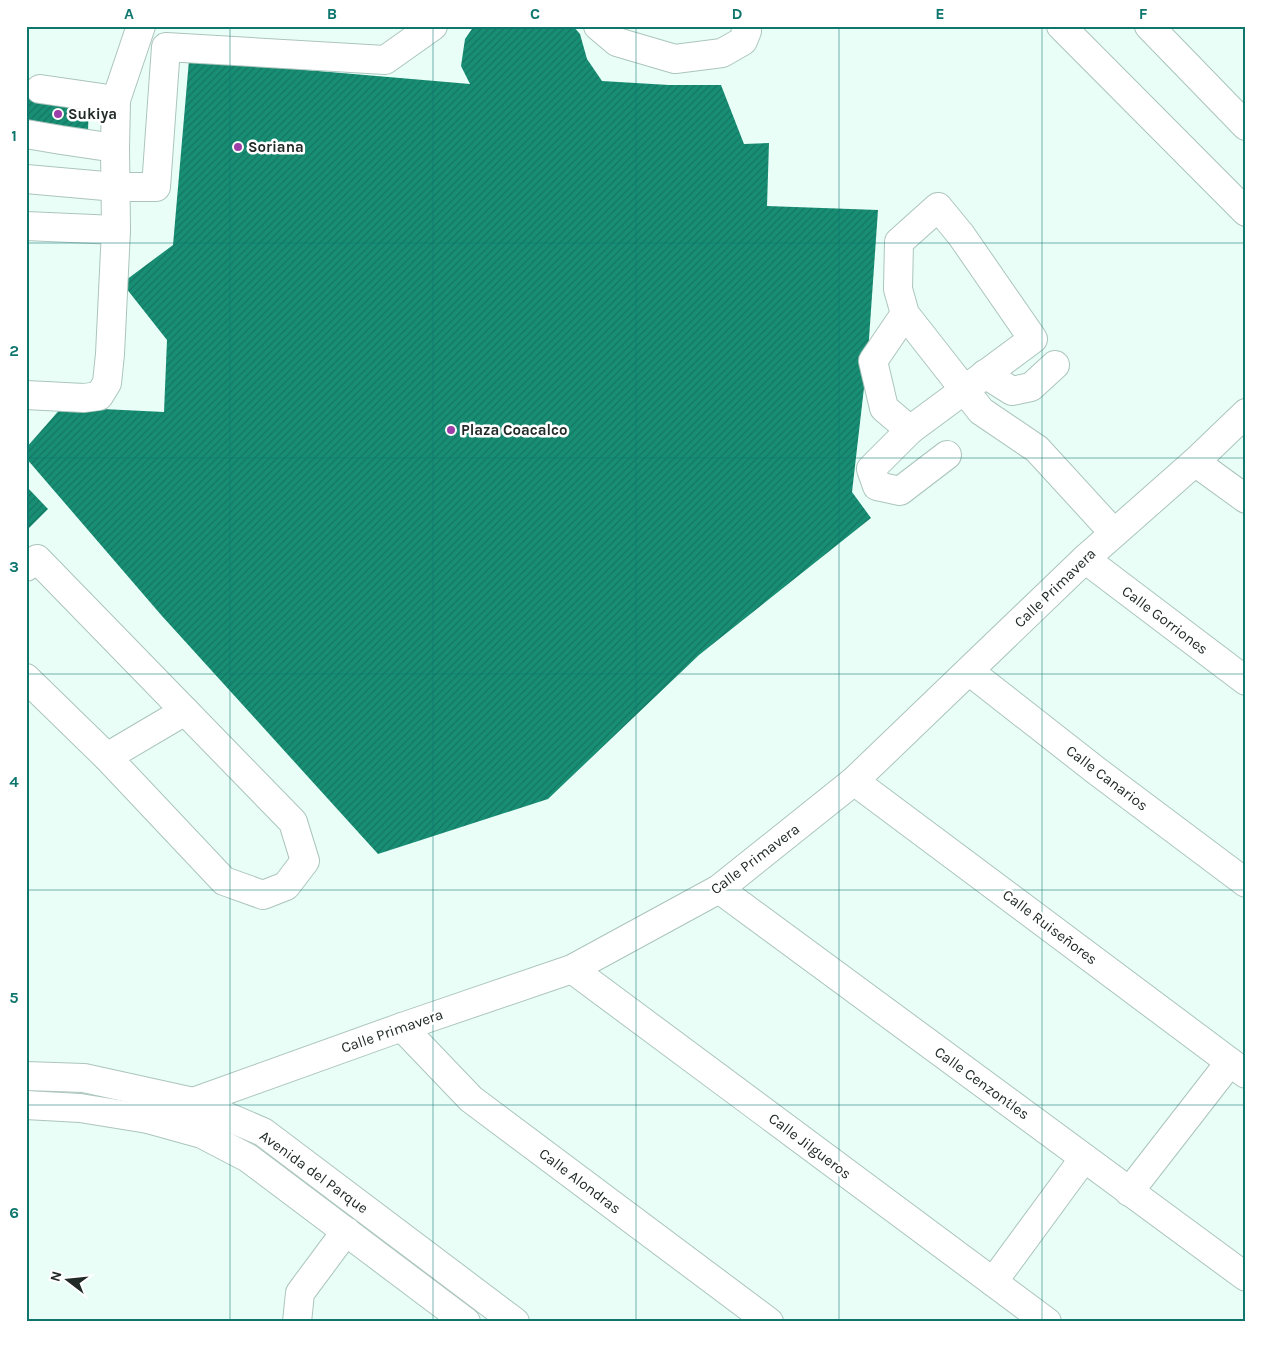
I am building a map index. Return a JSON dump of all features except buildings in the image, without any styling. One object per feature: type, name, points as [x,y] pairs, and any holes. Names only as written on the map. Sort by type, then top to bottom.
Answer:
[{"type":"street","points":[[26,395],[84,398],[98,396],[107,383],[116,230],[116,100],[141,26]]},
{"type":"street","points":[[26,179],[116,187],[156,187],[166,47],[386,60],[433,26]]},
{"type":"street","points":[[598,26],[617,42],[675,59],[722,53],[743,40],[748,31],[745,26]]},
{"type":"street","points":[[1061,26],[1246,212]]},
{"type":"street","points":[[1150,26],[1246,126]]},
{"type":"street","points":[[40,89],[116,100]]},
{"type":"street","points":[[26,134],[115,148]]},
{"type":"street","points":[[947,455],[900,491],[877,486],[871,469],[910,430],[975,382],[1033,339],[961,235],[938,206],[899,242],[898,289],[905,314],[975,382],[1012,391],[1031,387],[1055,365]]},
{"type":"street","points":[[26,226],[116,230]]},
{"type":"street","points":[[905,314],[873,360],[884,408],[910,430]]},
{"type":"street","points":[[975,382],[981,411],[1037,449],[1114,533]]},
{"type":"street","name":"Calle Primavera","points":[[148,1119],[402,1027],[572,969],[719,889],[854,781],[1085,559],[1195,462],[1246,413]]},
{"type":"street","points":[[1195,462],[1246,499]]},
{"type":"street","name":"Calle Gorriones","points":[[1085,559],[1246,682]]},
{"type":"street","points":[[26,567],[37,560],[293,822],[305,861],[286,886],[263,896],[224,881],[107,756],[26,678]]},
{"type":"street","name":"Calle Canarios","points":[[969,671],[1098,772],[1246,883]]},
{"type":"street","points":[[107,756],[185,711]]},
{"type":"street","name":"Calle Ruiseñores","points":[[854,781],[1238,1068]]},
{"type":"street","name":"Calle Cenzontles","points":[[719,889],[1128,1192],[1246,1277]]},
{"type":"street","name":"Calle Jilgueros","points":[[572,969],[993,1282],[1033,1318]]},
{"type":"street","name":"Calle Alondras","points":[[402,1027],[471,1099],[769,1322]]},
{"type":"street","points":[[1128,1192],[1238,1068]]},
{"type":"street","name":"Avenida del Parque","points":[[26,1076],[84,1078],[193,1102],[263,1132],[514,1322]]},
{"type":"street","name":"Avenida del Parque","points":[[26,1105],[80,1108],[148,1119],[202,1134],[248,1158],[466,1322]]},
{"type":"street","points":[[993,1282],[1084,1158]]},
{"type":"street","points":[[297,1322],[300,1293],[346,1231]]},
{"type":"place","name":"Sukiya","points":[[58,114]]},
{"type":"place","name":"Soriana","points":[[238,147]]},
{"type":"place","name":"Plaza Coacalco","points":[[451,430]]}]
